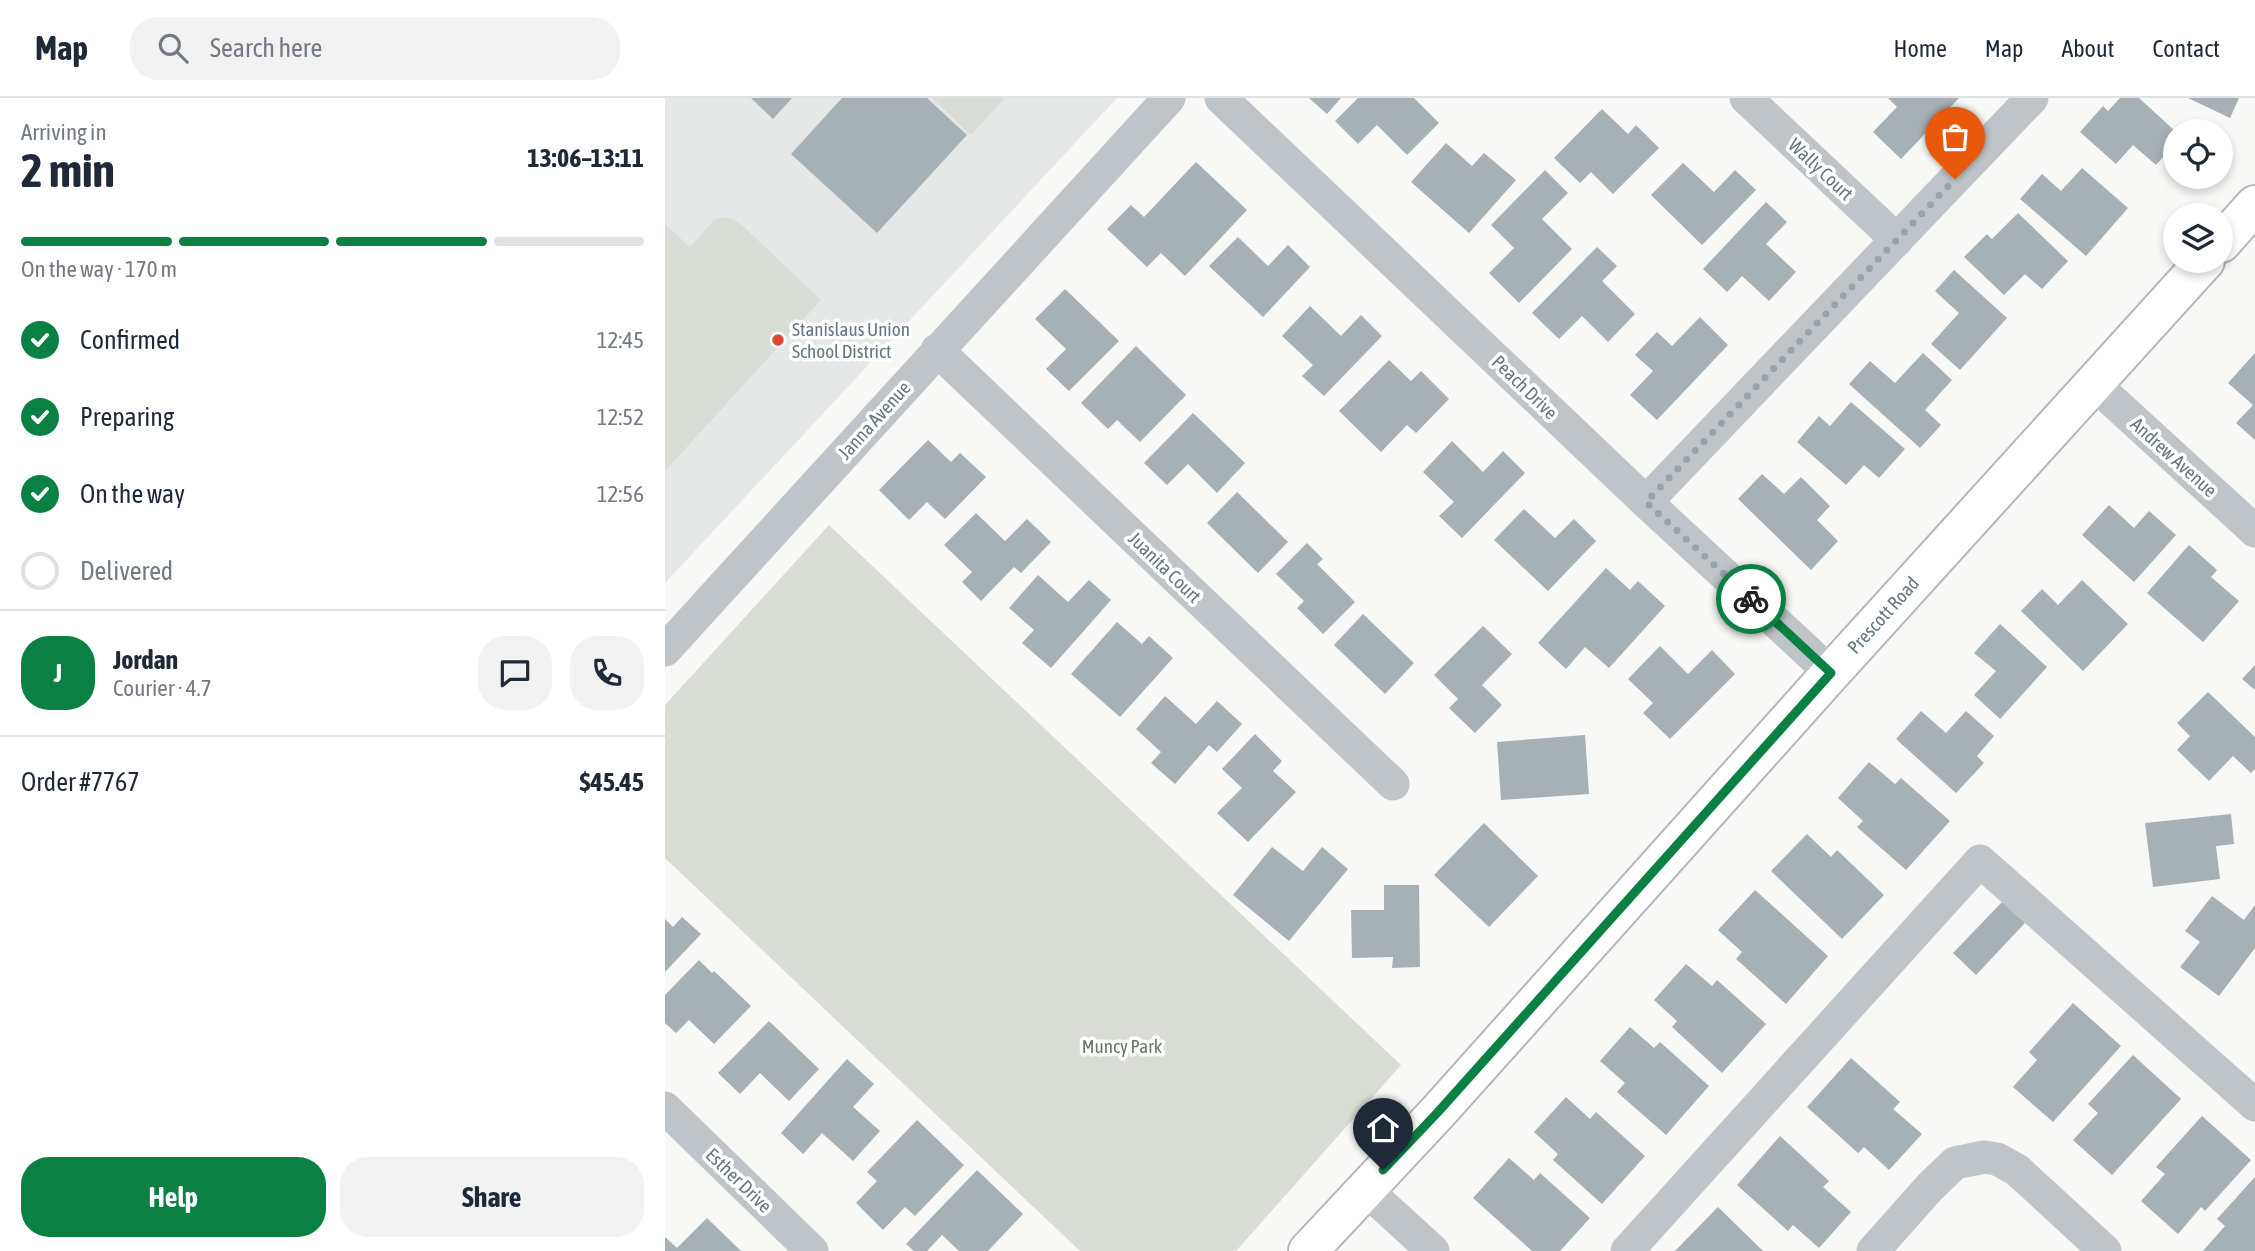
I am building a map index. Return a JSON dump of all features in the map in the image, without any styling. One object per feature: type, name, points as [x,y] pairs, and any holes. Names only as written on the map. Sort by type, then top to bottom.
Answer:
[{"type":"main road","points":[[2233,230],[2255,205]]},
{"type":"main road","name":"Prescott Road","points":[[1308,1251],[1438,1112],[2193,273]]},
{"type":"street","name":"Janna Avenue","points":[[665,650],[1169,98]]},
{"type":"street","name":"Peach Drive","points":[[1221,98],[1646,502],[1831,673]]},
{"type":"street","name":"Wally Court","points":[[1745,98],[1897,240]]},
{"type":"street","points":[[1646,502],[2032,98]]},
{"type":"street","name":"Juanita Court","points":[[937,350],[1393,784]]},
{"type":"street","name":"Andrew Avenue","points":[[2093,383],[2255,531]]},
{"type":"street","points":[[1627,1251],[1980,861],[2255,1105]]},
{"type":"street","name":"Esther Drive","points":[[670,1122],[812,1251]]},
{"type":"street","points":[[1873,1251],[1955,1163],[1984,1157],[1997,1159],[2017,1170],[2105,1251]]},
{"type":"street","points":[[1364,1189],[1433,1251]]},
{"type":"shaded area","name":"Stanislaus Union School District","points":[[665,98],[1117,98],[665,583]]},
{"type":"green space","points":[[932,98],[1005,98],[971,135]]},
{"type":"green space","points":[[723,217],[733,219],[743,226],[821,300],[665,471],[665,224],[690,247],[714,220]]},
{"type":"green space","name":"Muncy Park","points":[[829,525],[1401,1065],[1236,1251],[1080,1251],[665,858],[665,705]]},
{"type":"building","points":[[751,98],[792,98],[773,119]]},
{"type":"building","points":[[842,98],[927,98],[967,135],[877,233],[791,154]]},
{"type":"building","points":[[1309,98],[1341,98],[1327,114]]},
{"type":"building","points":[[1358,98],[1414,98],[1439,123],[1407,155],[1377,125],[1358,144],[1335,121]]},
{"type":"building","points":[[1888,98],[1959,98],[1901,159],[1873,132],[1897,107]]},
{"type":"building","points":[[2120,98],[2139,98],[2163,120],[2163,157],[2156,165],[2133,145],[2116,164],[2080,132],[2103,106],[2108,111]]},
{"type":"building","points":[[2188,98],[2239,98],[2230,118]]},
{"type":"building","points":[[1602,109],[1628,134],[1636,125],[1659,148],[1613,194],[1591,172],[1580,183],[1554,158]]},
{"type":"building","points":[[1446,143],[1472,166],[1484,153],[1516,180],[1469,233],[1411,182]]},
{"type":"building","points":[[1196,162],[1247,210],[1185,276],[1161,253],[1147,267],[1107,229],[1131,205],[1144,217]]},
{"type":"building","points":[[1683,163],[1714,192],[1735,170],[1756,190],[1702,245],[1651,195]]},
{"type":"building","points":[[2082,168],[2128,208],[2086,256],[2020,199],[2042,174],[2061,191]]},
{"type":"building","points":[[1545,170],[1568,193],[1542,219],[1572,249],[1519,303],[1489,273],[1514,248],[1491,225]]},
{"type":"building","points":[[1766,202],[1787,222],[1766,244],[1796,272],[1769,301],[1742,276],[1727,292],[1703,269]]},
{"type":"building","points":[[2018,213],[2068,261],[2042,289],[2025,274],[2004,295],[1964,257],[1987,234],[1992,239]]},
{"type":"building","points":[[1238,237],[1268,266],[1288,245],[1310,267],[1263,317],[1209,266]]},
{"type":"building","points":[[1597,247],[1617,266],[1602,281],[1635,314],[1608,342],[1582,316],[1559,339],[1532,313]]},
{"type":"building","points":[[1954,270],[2007,318],[1960,370],[1931,344],[1959,313],[1935,291]]},
{"type":"building","points":[[1065,289],[1119,341],[1069,391],[1046,369],[1066,349],[1035,319]]},
{"type":"building","points":[[1310,306],[1341,336],[1361,315],[1382,336],[1324,396],[1302,376],[1313,365],[1282,336]]},
{"type":"building","points":[[1700,317],[1728,345],[1657,420],[1630,395],[1653,371],[1635,355],[1657,332],[1672,346]]},
{"type":"building","points":[[1136,346],[1186,395],[1140,442],[1117,420],[1108,429],[1081,403]]},
{"type":"building","points":[[1923,353],[1952,380],[1925,410],[1941,425],[1920,448],[1849,384],[1870,361],[1895,383]]},
{"type":"building","points":[[2255,353],[2255,440],[2236,423],[2253,405],[2228,383]]},
{"type":"building","points":[[1389,360],[1411,381],[1421,371],[1449,399],[1416,433],[1407,425],[1381,452],[1339,411]]},
{"type":"building","points":[[1851,402],[1905,449],[1879,478],[1864,465],[1846,485],[1797,442],[1819,416],[1830,426]]},
{"type":"building","points":[[1193,413],[1245,463],[1217,493],[1188,464],[1167,485],[1144,463]]},
{"type":"building","points":[[928,440],[951,462],[960,453],[986,477],[945,519],[927,502],[909,520],[879,490]]},
{"type":"building","points":[[1452,441],[1483,472],[1503,451],[1525,473],[1462,538],[1439,516],[1454,502],[1423,472]]},
{"type":"building","points":[[1762,474],[1784,494],[1801,477],[1830,506],[1817,520],[1838,541],[1811,570],[1738,499]]},
{"type":"building","points":[[1237,492],[1288,542],[1258,573],[1207,523]]},
{"type":"building","points":[[2109,505],[2134,528],[2149,511],[2176,535],[2134,582],[2082,535]]},
{"type":"building","points":[[1524,509],[1555,538],[1574,519],[1596,541],[1548,591],[1494,540]]},
{"type":"building","points":[[976,513],[1005,541],[1027,519],[1051,542],[1021,573],[1014,567],[981,601],[962,582],[972,572],[944,545]]},
{"type":"building","points":[[1307,543],[1323,559],[1317,564],[1355,602],[1323,634],[1297,608],[1304,601],[1276,574]]},
{"type":"building","points":[[2189,545],[2217,570],[2211,577],[2239,601],[2203,642],[2147,593]]},
{"type":"building","points":[[1606,568],[1630,590],[1638,581],[1665,606],[1609,668],[1585,647],[1566,669],[1538,643]]},
{"type":"building","points":[[1038,575],[1068,602],[1089,580],[1111,600],[1051,668],[1022,643],[1034,630],[1009,608]]},
{"type":"building","points":[[2082,580],[2128,624],[2083,671],[2021,611],[2042,589],[2058,605]]},
{"type":"building","points":[[1363,614],[1414,663],[1385,694],[1334,645]]},
{"type":"building","points":[[1117,622],[1142,644],[1149,636],[1173,658],[1120,717],[1071,674]]},
{"type":"building","points":[[2000,624],[2047,667],[2000,719],[1974,695],[1996,671],[1974,653]]},
{"type":"building","points":[[1483,626],[1512,654],[1482,685],[1502,705],[1475,733],[1449,708],[1458,699],[1434,675]]},
{"type":"building","points":[[1660,646],[1688,674],[1712,650],[1735,674],[1670,739],[1643,713],[1653,703],[1628,679]]},
{"type":"building","points":[[2255,665],[2255,690],[2242,679]]},
{"type":"building","points":[[2208,692],[2255,737],[2255,769],[2251,773],[2233,756],[2209,781],[2177,750],[2190,736],[2177,723]]},
{"type":"building","points":[[1165,696],[1196,724],[1217,701],[1242,724],[1217,752],[1209,745],[1175,784],[1151,763],[1161,752],[1136,729]]},
{"type":"building","points":[[1921,711],[1946,733],[1966,711],[1994,736],[1977,756],[1984,763],[1956,793],[1896,739]]},
{"type":"building","points":[[1255,734],[1282,761],[1273,771],[1296,792],[1248,842],[1217,813],[1242,788],[1222,769]]},
{"type":"building","points":[[1585,735],[1589,794],[1501,800],[1497,742]]},
{"type":"building","points":[[1869,762],[1895,784],[1901,778],[1950,821],[1906,870],[1857,827],[1863,821],[1838,798]]},
{"type":"building","points":[[2231,814],[2234,844],[2216,846],[2220,879],[2153,887],[2145,823]]},
{"type":"building","points":[[1484,823],[1538,876],[1489,927],[1434,875]]},
{"type":"building","points":[[1807,834],[1831,857],[1837,850],[1884,895],[1842,939],[1771,871]]},
{"type":"building","points":[[1272,847],[1303,871],[1322,847],[1348,869],[1289,941],[1233,895]]},
{"type":"building","points":[[1384,885],[1419,885],[1420,967],[1392,968],[1393,957],[1352,958],[1351,910],[1384,910]]},
{"type":"building","points":[[1755,890],[1828,956],[1786,1004],[1736,959],[1742,952],[1718,930]]},
{"type":"building","points":[[2212,896],[2244,920],[2255,905],[2255,948],[2219,996],[2180,967],[2200,942],[2185,931]]},
{"type":"building","points":[[2002,902],[2025,923],[1976,975],[1953,953]]},
{"type":"building","points":[[682,917],[701,934],[665,972],[665,919],[673,927]]},
{"type":"building","points":[[699,960],[751,1006],[714,1044],[689,1020],[676,1033],[665,1023],[665,995]]},
{"type":"building","points":[[1686,964],[1712,986],[1717,980],[1766,1024],[1722,1073],[1672,1027],[1677,1021],[1654,1000]]},
{"type":"building","points":[[2073,1003],[2121,1046],[2053,1122],[2013,1087],[2037,1060],[2029,1052]]},
{"type":"building","points":[[769,1021],[819,1069],[789,1101],[760,1073],[740,1094],[718,1073]]},
{"type":"building","points":[[1630,1027],[1654,1048],[1660,1042],[1709,1086],[1666,1135],[1617,1092],[1625,1083],[1600,1061]]},
{"type":"building","points":[[2133,1055],[2181,1099],[2112,1175],[2073,1140],[2098,1113],[2088,1104]]},
{"type":"building","points":[[1851,1058],[1900,1102],[1893,1109],[1922,1134],[1889,1170],[1864,1147],[1858,1153],[1807,1107]]},
{"type":"building","points":[[847,1059],[874,1084],[853,1107],[880,1131],[853,1161],[822,1133],[803,1154],[781,1133]]},
{"type":"building","points":[[1566,1097],[1590,1119],[1596,1112],[1645,1156],[1602,1204],[1553,1160],[1558,1154],[1534,1132]]},
{"type":"building","points":[[2202,1116],[2251,1160],[2205,1211],[2201,1207],[2178,1234],[2141,1201],[2165,1174],[2156,1167]]},
{"type":"building","points":[[917,1120],[964,1165],[915,1216],[905,1207],[883,1230],[856,1203],[877,1181],[867,1172]]},
{"type":"building","points":[[1780,1136],[1829,1181],[1823,1187],[1851,1212],[1819,1248],[1793,1225],[1788,1231],[1737,1185]]},
{"type":"building","points":[[1509,1158],[1534,1180],[1540,1173],[1590,1218],[1560,1251],[1532,1251],[1473,1198]]},
{"type":"building","points":[[977,1170],[1023,1214],[988,1251],[959,1251],[942,1235],[927,1251],[914,1251],[906,1244]]},
{"type":"building","points":[[2255,1177],[2255,1251],[2203,1251],[2225,1226],[2217,1219]]},
{"type":"building","points":[[1718,1207],[1763,1251],[1675,1251]]},
{"type":"building","points":[[707,1218],[741,1251],[665,1251],[665,1237],[677,1248]]},
{"type":"way so far","points":[[1751,599],[1646,502],[1955,179]]},
{"type":"place","name":"Stanislaus Union School District","points":[[778,340]]},
{"type":"route","points":[[1383,1170],[1831,673],[1751,599]]}]
